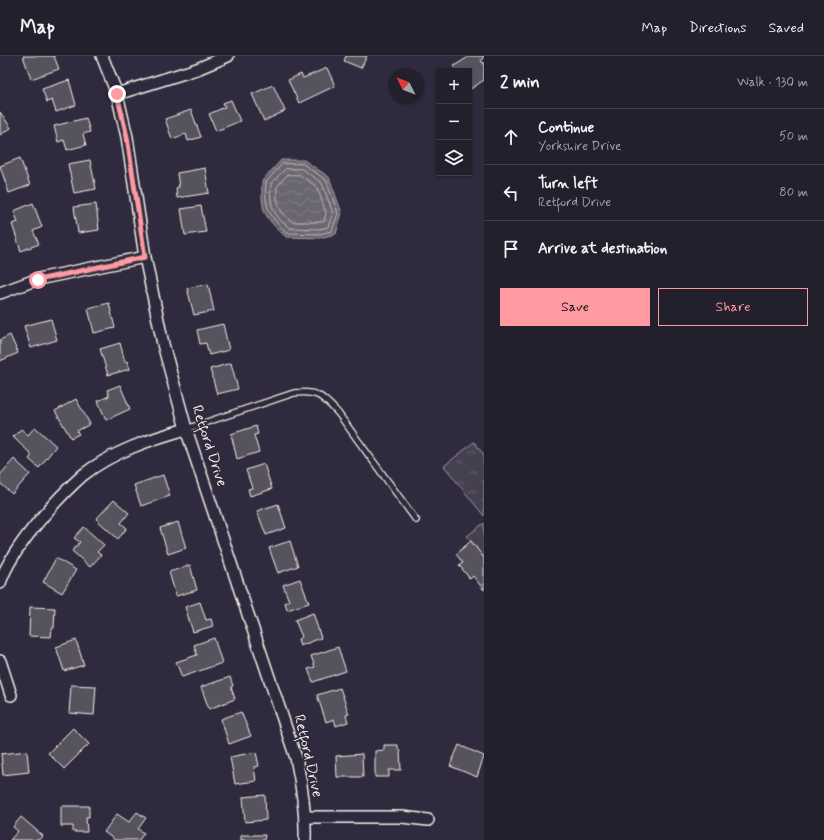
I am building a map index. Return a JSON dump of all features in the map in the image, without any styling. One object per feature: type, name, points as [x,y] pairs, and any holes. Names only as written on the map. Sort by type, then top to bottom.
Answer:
[{"type":"street","name":"Retford Drive","points":[[102,56],[117,94],[127,137],[145,257],[164,344],[186,429],[288,729],[303,788],[306,817],[305,840]]},
{"type":"street","points":[[117,94],[197,69],[228,56]]},
{"type":"street","points":[[0,291],[38,280],[145,257]]},
{"type":"street","points":[[0,583],[4,571],[25,539],[83,475],[93,467],[118,454],[171,433],[186,429]]},
{"type":"street","points":[[0,661],[11,695]]},
{"type":"street","points":[[306,817],[402,817],[428,820]]},
{"type":"lane","points":[[186,429],[294,393],[315,393],[324,397],[338,413],[416,520]]},
{"type":"green space","points":[[474,442],[484,455],[484,516],[444,466]]},
{"type":"green space","points":[[484,523],[484,558],[467,536]]},
{"type":"water","points":[[281,160],[304,160],[329,177],[342,213],[336,234],[319,238],[286,237],[272,224],[263,207],[262,181]]},
{"type":"building","points":[[23,56],[54,56],[59,69],[31,79]]},
{"type":"building","points":[[346,56],[367,56],[361,68],[344,61]]},
{"type":"building","points":[[470,56],[484,56],[481,61],[483,63],[484,62],[484,80],[472,88],[472,68],[455,68],[454,66]]},
{"type":"building","points":[[327,68],[335,86],[299,103],[288,80],[301,74],[303,78]]},
{"type":"building","points":[[69,80],[76,105],[56,112],[52,100],[47,102],[42,89]]},
{"type":"building","points":[[273,85],[285,111],[264,121],[252,94]]},
{"type":"building","points":[[231,100],[240,121],[216,131],[209,114],[225,107],[223,103]]},
{"type":"building","points":[[191,110],[201,137],[188,141],[186,134],[172,139],[165,119]]},
{"type":"building","points":[[0,112],[11,128],[0,135]]},
{"type":"building","points":[[86,118],[90,132],[83,134],[86,145],[67,150],[64,140],[58,142],[54,126]]},
{"type":"building","points":[[20,158],[30,185],[9,193],[0,166]]},
{"type":"building","points":[[90,160],[96,189],[74,193],[68,164]]},
{"type":"building","points":[[205,168],[209,193],[177,198],[176,188],[179,187],[177,173]]},
{"type":"building","points":[[33,203],[42,227],[33,231],[39,244],[21,251],[12,224],[18,222],[14,211]]},
{"type":"building","points":[[96,204],[99,230],[78,233],[74,207]]},
{"type":"building","points":[[201,206],[206,232],[185,235],[181,209]]},
{"type":"building","points":[[208,284],[214,311],[194,315],[187,288]]},
{"type":"building","points":[[109,303],[115,328],[94,333],[88,308]]},
{"type":"building","points":[[51,319],[57,340],[31,348],[24,326]]},
{"type":"building","points":[[223,324],[229,350],[209,355],[206,343],[200,344],[197,330]]},
{"type":"building","points":[[10,335],[18,353],[0,361],[0,340]]},
{"type":"building","points":[[120,343],[125,362],[127,361],[130,369],[108,375],[100,349]]},
{"type":"building","points":[[231,363],[238,389],[217,394],[210,369]]},
{"type":"building","points":[[120,385],[130,409],[106,420],[98,401],[109,396],[107,390]]},
{"type":"building","points":[[76,399],[90,424],[77,431],[79,434],[71,438],[55,411]]},
{"type":"building","points":[[256,426],[258,434],[254,435],[259,452],[237,459],[231,434]]},
{"type":"building","points":[[35,427],[56,446],[39,468],[29,459],[32,455],[13,437],[21,429],[28,435]]},
{"type":"building","points":[[14,459],[30,474],[12,494],[0,483],[0,475]]},
{"type":"building","points":[[264,464],[272,489],[250,496],[248,489],[252,488],[246,470]]},
{"type":"building","points":[[163,475],[170,496],[141,506],[134,485]]},
{"type":"building","points":[[114,500],[129,513],[121,523],[127,528],[118,539],[96,519]]},
{"type":"building","points":[[278,504],[286,528],[266,535],[257,511]]},
{"type":"building","points":[[178,522],[186,548],[168,554],[160,528]]},
{"type":"building","points":[[84,527],[104,545],[97,552],[101,555],[90,567],[72,551],[80,542],[74,538]]},
{"type":"building","points":[[290,541],[298,566],[278,573],[269,548]]},
{"type":"building","points":[[471,541],[484,558],[484,590],[473,576],[470,579],[459,565],[463,563],[456,554]]},
{"type":"building","points":[[56,558],[76,570],[62,593],[43,582]]},
{"type":"building","points":[[190,565],[197,590],[176,596],[169,572]]},
{"type":"building","points":[[300,579],[309,603],[287,610],[285,602],[289,601],[283,585]]},
{"type":"building","points":[[200,602],[206,620],[211,619],[213,626],[193,632],[185,607]]},
{"type":"building","points":[[30,607],[55,608],[54,628],[52,628],[51,637],[29,636]]},
{"type":"building","points":[[313,613],[321,638],[300,646],[298,639],[302,637],[295,620]]},
{"type":"building","points":[[214,638],[222,663],[182,677],[176,662],[197,655],[194,645]]},
{"type":"building","points":[[76,640],[84,665],[64,671],[56,647]]},
{"type":"building","points":[[338,647],[346,671],[313,682],[308,669],[315,667],[311,656]]},
{"type":"building","points":[[230,677],[233,686],[231,687],[235,699],[209,709],[201,687]]},
{"type":"building","points":[[71,685],[96,686],[94,715],[69,713]]},
{"type":"building","points":[[340,688],[349,714],[346,715],[348,722],[336,726],[334,719],[326,722],[317,695]]},
{"type":"building","points":[[241,712],[251,736],[229,744],[221,719]]},
{"type":"building","points":[[73,728],[89,744],[64,769],[48,753]]},
{"type":"building","points":[[384,745],[398,745],[398,750],[400,750],[401,770],[389,770],[389,777],[375,777],[375,751],[384,750]]},
{"type":"building","points":[[459,745],[484,756],[477,777],[450,766]]},
{"type":"building","points":[[27,751],[29,772],[3,775],[1,754]]},
{"type":"building","points":[[256,752],[259,766],[254,767],[256,781],[235,784],[230,757]]},
{"type":"building","points":[[362,754],[363,777],[337,777],[336,756]]},
{"type":"building","points":[[265,795],[266,820],[245,822],[243,797]]},
{"type":"building","points":[[61,806],[89,806],[89,817],[86,817],[87,832],[73,832],[73,826],[61,826]]},
{"type":"building","points":[[137,812],[146,818],[138,829],[144,833],[139,840],[115,840],[104,832],[117,814],[129,822]]},
{"type":"building","points":[[21,817],[43,836],[40,840],[10,840],[18,831],[13,827]]},
{"type":"building","points":[[241,835],[265,835],[264,840],[241,840]]},
{"type":"route","points":[[38,280],[145,257],[127,137],[117,94]]}]
